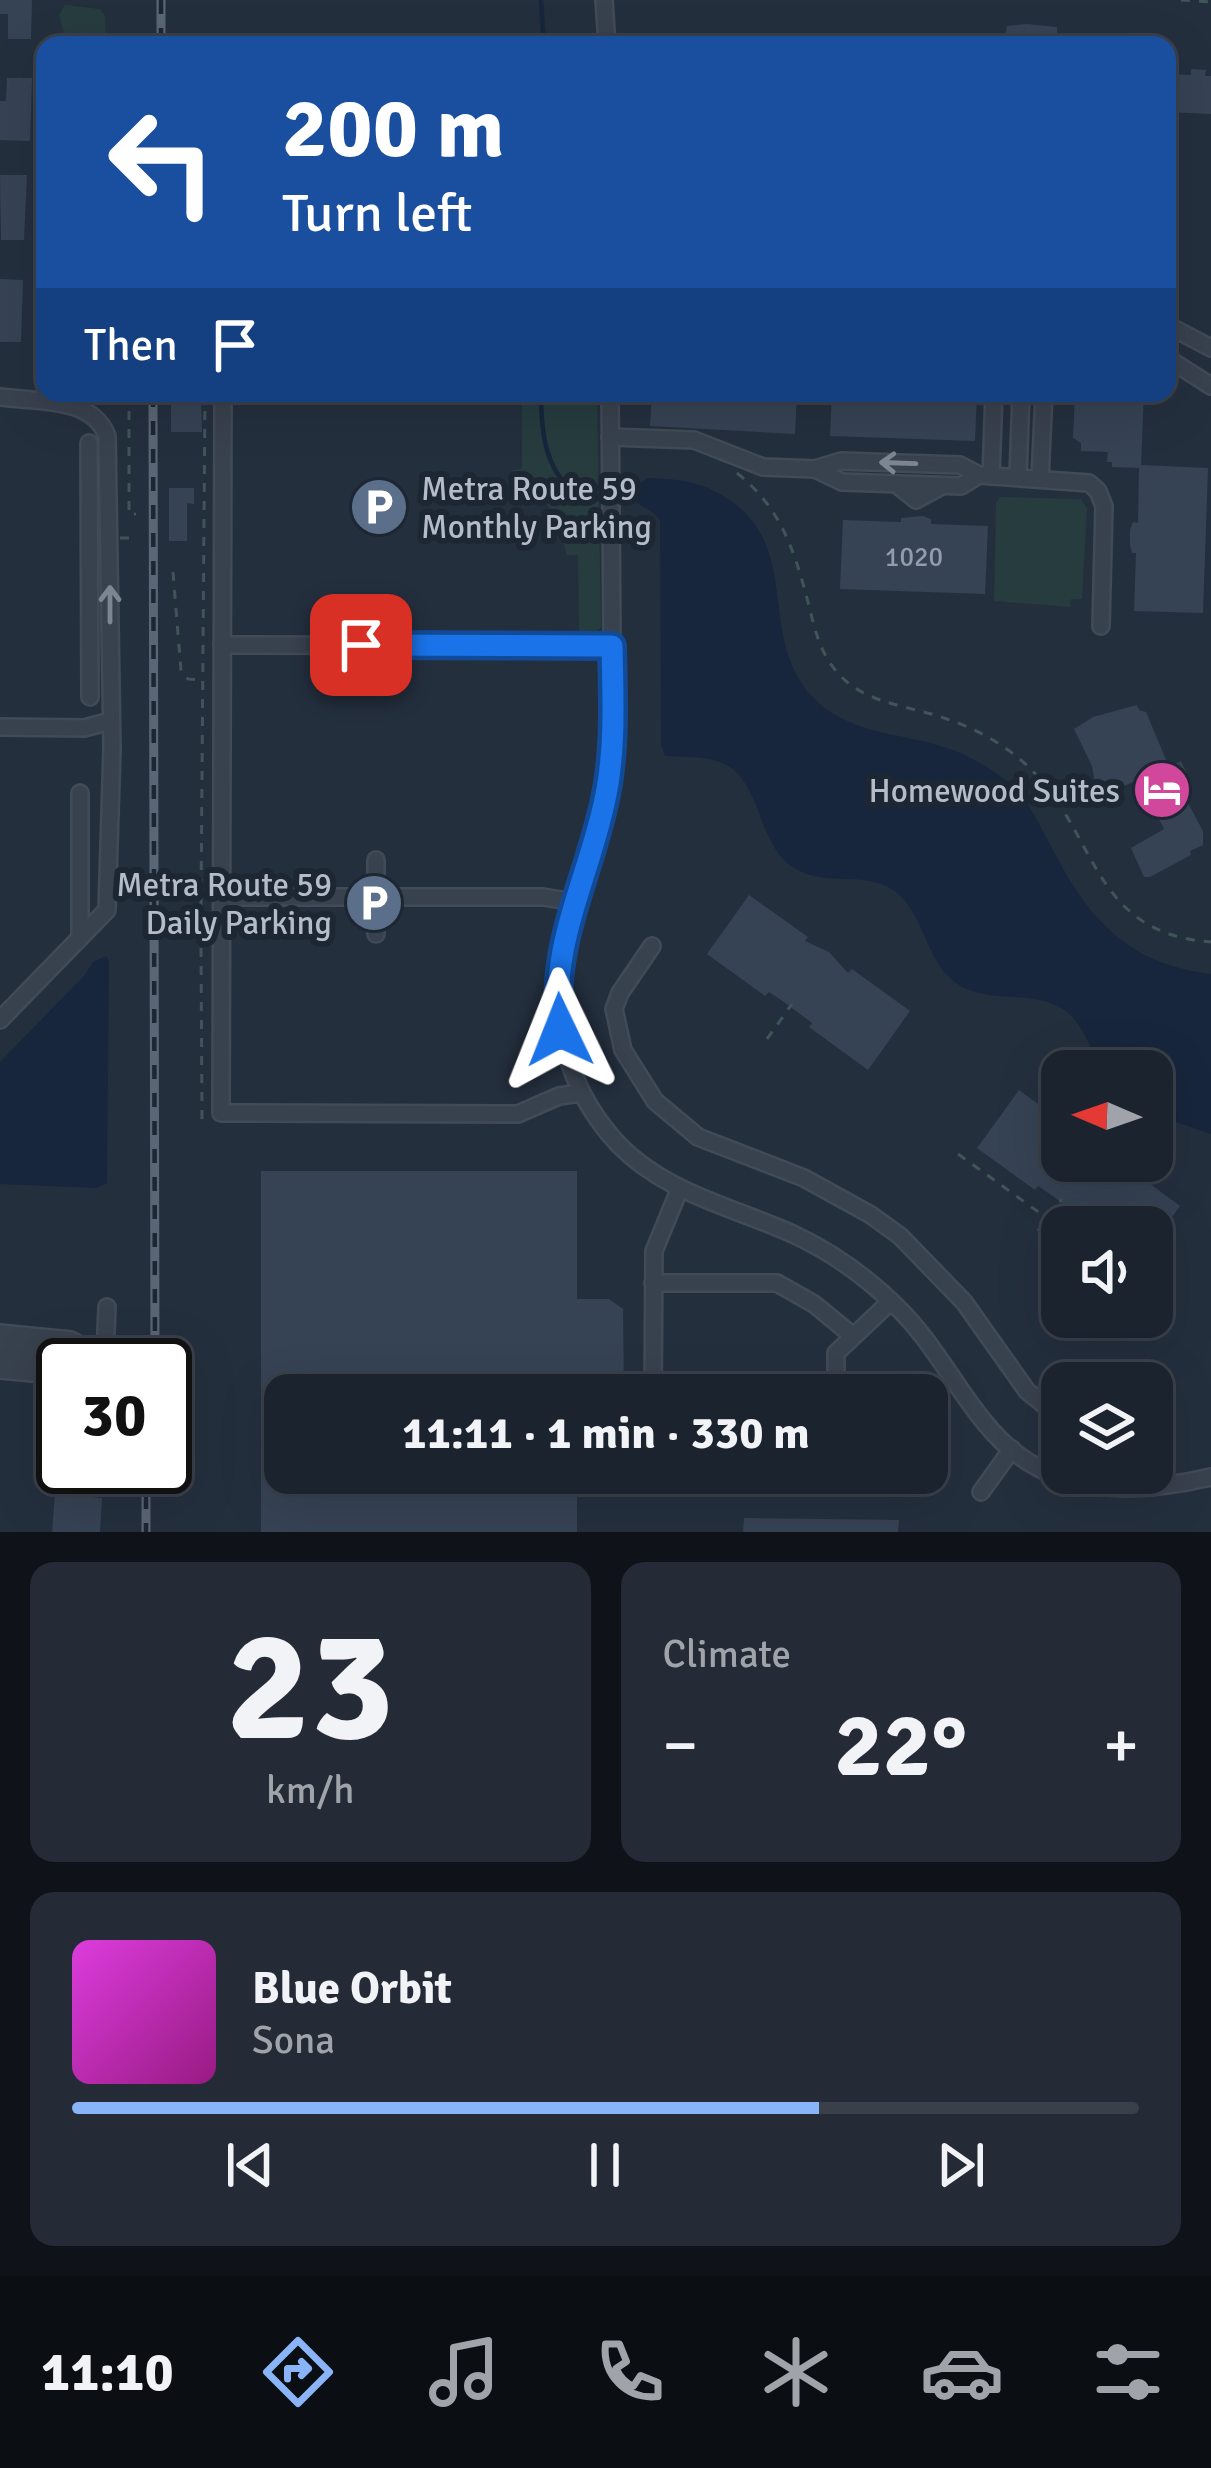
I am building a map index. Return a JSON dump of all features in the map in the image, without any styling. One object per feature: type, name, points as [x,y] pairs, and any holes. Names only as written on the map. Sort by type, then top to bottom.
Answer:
[{"type":"street","points":[[606,3],[607,36]]},
{"type":"street","points":[[1176,330],[1211,348]]},
{"type":"street","points":[[1176,364],[1211,386]]},
{"type":"street","points":[[0,397],[86,410],[100,420],[107,436],[111,721],[109,904],[99,921],[0,1020]]},
{"type":"street","points":[[223,402],[221,1113],[518,1114],[559,1096],[581,1094]]},
{"type":"street","points":[[610,402],[613,734],[608,784],[563,935],[556,990],[560,1030],[581,1094],[620,1145],[650,1171],[817,1246],[854,1270],[891,1301],[989,1429],[1012,1449],[1065,1479],[1112,1490],[1160,1488],[1211,1477]]},
{"type":"street","points":[[985,476],[993,402]]},
{"type":"street","points":[[1018,477],[1022,402]]},
{"type":"street","points":[[1040,478],[1044,402]]},
{"type":"street","points":[[610,437],[694,440],[763,467],[815,470],[842,482],[961,486],[985,476]]},
{"type":"street","points":[[89,443],[89,697]]},
{"type":"street","points":[[815,470],[841,461],[960,465],[985,476],[1089,483],[1104,506],[1101,626]]},
{"type":"street","points":[[222,645],[612,646]]},
{"type":"street","points":[[0,727],[84,728],[111,721]]},
{"type":"street","points":[[80,793],[80,938]]},
{"type":"street","points":[[376,860],[376,934]]},
{"type":"street","points":[[222,897],[543,897],[574,902]]},
{"type":"street","points":[[652,946],[614,1009],[623,1050],[655,1101],[698,1137],[804,1178],[900,1236],[964,1302],[1027,1391],[1041,1402]]},
{"type":"street","points":[[653,1374],[656,1242],[680,1188]]},
{"type":"street","points":[[653,1283],[777,1283],[814,1304],[854,1336]]},
{"type":"street","points":[[836,1374],[836,1353],[891,1301]]},
{"type":"street","points":[[106,1338],[107,1307]]},
{"type":"street","points":[[0,1334],[47,1338]]},
{"type":"street","points":[[0,1347],[36,1354]]},
{"type":"street","points":[[0,1358],[36,1360]]},
{"type":"street","points":[[0,1370],[36,1373]]},
{"type":"street","points":[[981,1492],[1012,1449]]},
{"type":"path","points":[[1181,0],[1211,2]]},
{"type":"path","points":[[128,402],[129,514],[136,514]]},
{"type":"path","points":[[205,402],[201,905],[211,917]]},
{"type":"path","points":[[736,472],[757,489],[784,526],[819,644],[841,677],[867,697],[945,718],[1010,751],[1052,793],[1116,901],[1158,929],[1211,942]]},
{"type":"path","points":[[173,572],[181,671],[188,679],[203,680]]},
{"type":"path","points":[[202,1119],[202,946],[211,938]]},
{"type":"path","points":[[767,1040],[792,1004]]},
{"type":"path","points":[[958,1154],[1041,1213]]},
{"type":"path","points":[[1057,1206],[1062,1199]]},
{"type":"path","points":[[1038,1232],[1041,1228]]},
{"type":"green space","points":[[65,5],[100,9],[106,36],[65,36],[59,15]]},
{"type":"green space","points":[[522,402],[597,402],[601,627],[590,638],[570,638],[568,633],[579,632],[578,555],[567,555],[563,541],[571,535],[524,475],[515,479],[511,470],[522,469]]},
{"type":"green space","points":[[1000,497],[1081,499],[1087,508],[1082,599],[1071,599],[1070,607],[994,601],[996,503]]},
{"type":"water","points":[[648,478],[683,481],[734,503],[754,523],[766,545],[786,646],[810,694],[855,724],[953,750],[993,771],[1022,797],[1081,898],[1115,934],[1157,960],[1211,974],[1211,1134],[1173,1121],[1173,1050],[1091,1050],[1070,1014],[1051,1003],[968,990],[945,973],[900,896],[876,882],[815,876],[791,866],[771,841],[752,795],[734,770],[707,759],[665,756],[661,745],[660,520],[639,503],[634,487]]},
{"type":"water","points":[[106,956],[107,1183],[96,1188],[0,1184],[0,1062],[93,962]]},
{"type":"building","points":[[0,0],[32,0],[31,39],[8,39],[8,14],[0,14]]},
{"type":"building","points":[[1007,26],[1057,27],[1057,36],[1005,36]]},
{"type":"building","points":[[1191,69],[1206,70],[1205,76],[1211,76],[1211,114],[1176,112],[1176,74],[1191,75]]},
{"type":"building","points":[[7,78],[32,78],[30,141],[0,140],[0,101],[6,101]]},
{"type":"building","points":[[0,175],[27,175],[24,240],[1,240]]},
{"type":"building","points":[[0,279],[23,280],[21,342],[0,342]]},
{"type":"building","points":[[171,402],[201,402],[202,432],[171,432]]},
{"type":"building","points":[[651,402],[797,402],[795,434],[650,426]]},
{"type":"building","points":[[832,402],[977,402],[975,441],[830,436]]},
{"type":"building","points":[[1075,402],[1144,402],[1141,465],[1208,468],[1203,613],[1134,611],[1136,553],[1132,553],[1130,530],[1133,522],[1138,523],[1139,468],[1112,467],[1108,452],[1081,451],[1081,443],[1073,438]]},
{"type":"building","points":[[169,488],[194,488],[194,504],[187,503],[187,541],[169,541]]},
{"type":"building","points":[[923,516],[931,524],[988,526],[985,594],[840,589],[843,520],[901,522],[901,518]]},
{"type":"building","name":"Homewood Suites","points":[[1137,705],[1146,712],[1169,767],[1181,761],[1187,774],[1175,779],[1203,831],[1203,845],[1150,877],[1144,877],[1131,848],[1164,829],[1139,779],[1104,796],[1100,786],[1096,788],[1092,766],[1074,729],[1093,717]]},
{"type":"building","points":[[749,895],[808,937],[805,941],[829,952],[848,973],[852,969],[910,1011],[868,1070],[809,1027],[812,1023],[784,1002],[769,992],[765,996],[707,954]]},
{"type":"building","points":[[1019,1090],[1041,1106],[1041,1182],[1148,1182],[1180,1206],[1173,1216],[1173,1206],[1066,1206],[1038,1186],[1035,1190],[977,1148]]},
{"type":"building","points":[[261,1171],[577,1171],[577,1299],[609,1299],[623,1309],[624,1374],[264,1374],[264,1494],[577,1494],[577,1532],[261,1532]]},
{"type":"building","points":[[55,1494],[102,1498],[100,1532],[52,1532]]},
{"type":"building","points":[[744,1518],[899,1520],[898,1532],[743,1532]]},
{"type":"waterway","points":[[541,0],[543,36]]},
{"type":"waterway","points":[[541,402],[553,465],[581,497]]},
{"type":"railway","points":[[161,0],[161,36]]},
{"type":"railway","points":[[153,402],[155,1338]]},
{"type":"railway","points":[[146,1494],[146,1532]]},
{"type":"place","name":"Metra Route 59 Monthly Parking","points":[[379,507]]},
{"type":"place","name":"Homewood Suites","points":[[1162,790]]},
{"type":"place","name":"Metra Route 59 Daily Parking","points":[[374,903]]},
{"type":"route","points":[[361,645],[612,646],[610,767],[596,835],[563,935],[556,990],[560,1030]]}]
